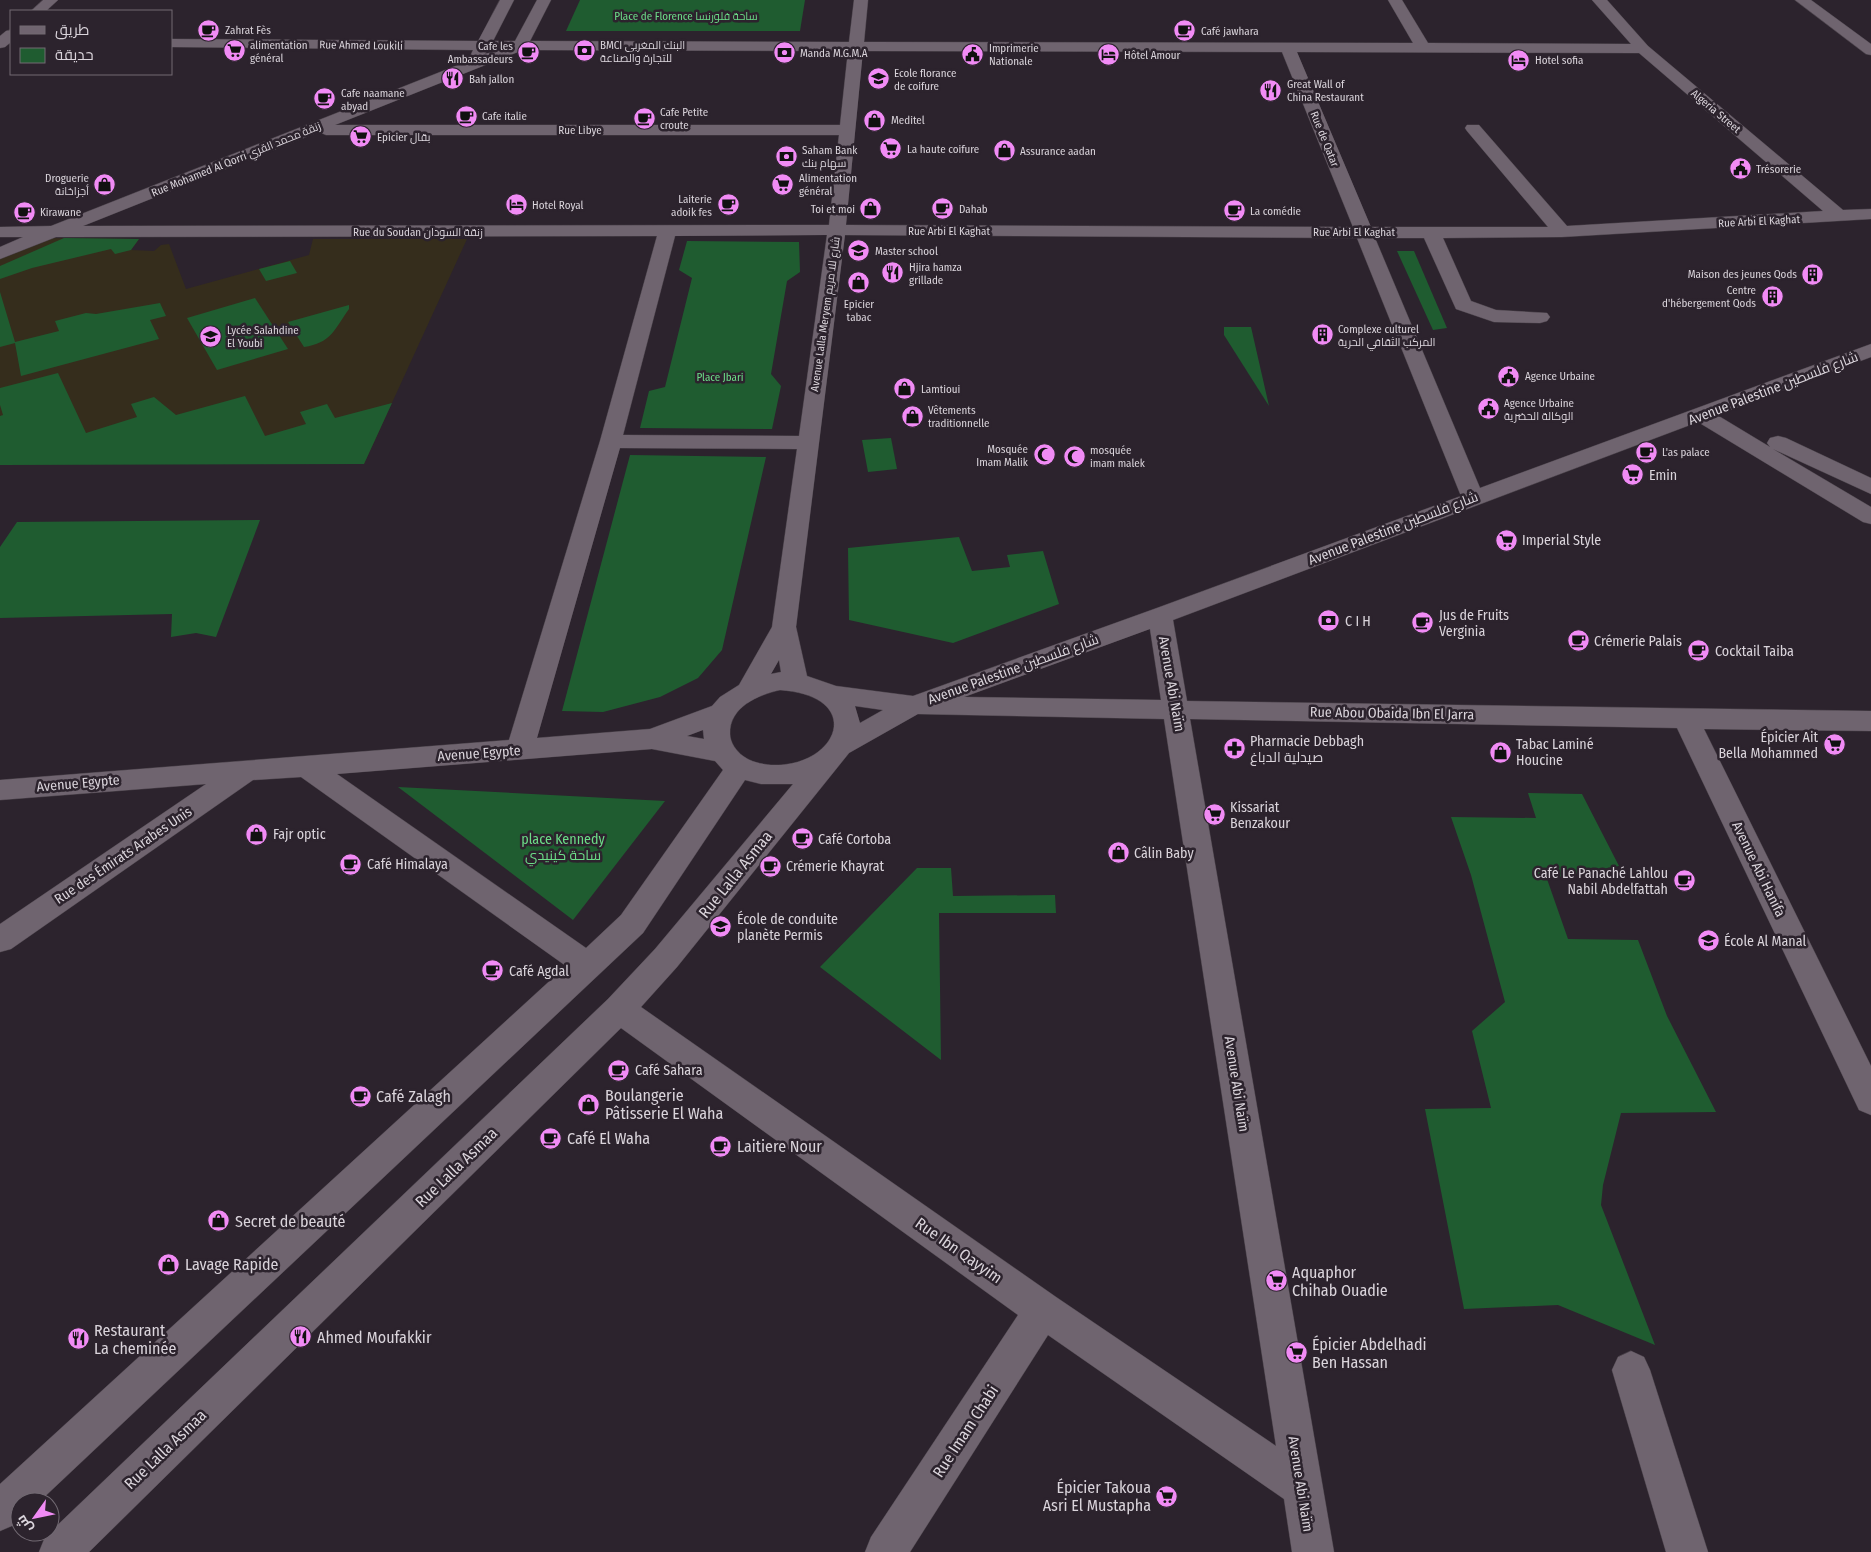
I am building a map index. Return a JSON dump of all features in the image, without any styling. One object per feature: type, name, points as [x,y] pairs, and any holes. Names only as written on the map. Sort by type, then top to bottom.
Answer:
[{"type":"street","points":[[39,10],[51,0]]},
{"type":"street","points":[[472,66],[507,0]]},
{"type":"street","points":[[520,46],[544,0]]},
{"type":"street","name":"Avenue Lalla Meryem شارع للا مريم","points":[[796,682],[784,627],[837,230],[861,0]]},
{"type":"street","points":[[1395,0],[1422,47]]},
{"type":"street","name":"Algeria Street","points":[[1599,0],[1643,49],[1839,216]]},
{"type":"street","points":[[1802,0],[1871,51]]},
{"type":"street","name":"Rue Ahmed Loukili","points":[[172,43],[481,46],[1643,49]]},
{"type":"street","name":"Rue Mohamed Al Qorri زنقة محمد القري","points":[[0,253],[520,46]]},
{"type":"street","name":"Rue de Qatar","points":[[1288,47],[1473,498]]},
{"type":"street","points":[[1473,128],[1562,232]]},
{"type":"street","name":"Rue Libye","points":[[312,130],[847,130]]},
{"type":"street","name":"Rue Arbi El Kaghat","points":[[837,230],[1148,241],[1363,231],[1562,232],[1871,214]]},
{"type":"street","name":"Rue du Soudan زنقة السودان","points":[[0,232],[837,230]]},
{"type":"street","points":[[520,749],[611,441],[667,231]]},
{"type":"street","points":[[1432,232],[1463,305],[1494,316],[1540,317]]},
{"type":"street","name":"Avenue Palestine شارع فلسطين","points":[[834,753],[914,705],[1160,616],[1871,350]]},
{"type":"street","points":[[1706,413],[1871,487]]},
{"type":"street","points":[[1706,413],[1871,516]]},
{"type":"street","points":[[611,441],[808,443]]},
{"type":"street","name":"Avenue Abi Naïm","points":[[1160,616],[1313,1552]]},
{"type":"street","name":"Avenue Lalla Meryem شارع للا مريم","points":[[750,689],[784,627]]},
{"type":"street","points":[[796,682],[814,686],[830,694],[841,705],[847,718],[847,732],[834,753],[812,768],[794,774],[775,776],[757,773],[732,760],[718,740],[717,725],[722,712],[734,699],[750,689],[765,684],[796,682]]},
{"type":"street","name":"Avenue Palestine شارع فلسطين","points":[[830,694],[914,705]]},
{"type":"street","name":"Rue Abou Obaida Ibn El Jarra","points":[[914,705],[1871,721]]},
{"type":"street","name":"Avenue Egypte","points":[[0,790],[652,739],[722,712]]},
{"type":"street","name":"Avenue Abi Hanifa","points":[[1686,719],[1871,1100]]},
{"type":"street","name":"Avenue Egypte","points":[[652,739],[732,760]]},
{"type":"street","name":"Rue Lalla Asmaa","points":[[60,1552],[619,1009],[666,958],[834,753]]},
{"type":"street","points":[[0,1512],[632,924],[732,760]]},
{"type":"street","points":[[306,766],[587,965]]},
{"type":"street","name":"Rue des Émirats Arabes Unis","points":[[0,940],[247,770]]},
{"type":"street","name":"Rue Ibn Qayyim","points":[[619,1009],[1043,1310],[1302,1487]]},
{"type":"street","name":"Rue Imam Chabi","points":[[886,1552],[1043,1310]]},
{"type":"street","points":[[1631,1370],[1688,1552]]},
{"type":"shaded area","name":"Lycée Salahdine El Youbi","points":[[40,238],[139,239],[131,250],[154,251],[161,245],[169,244],[186,289],[309,255],[313,239],[467,239],[364,464],[0,464],[0,256]]},
{"type":"green space","name":"Place de Florence ساحة فلورنسا","points":[[580,0],[805,0],[800,31],[566,31]]},
{"type":"green space","points":[[64,238],[139,239],[131,250],[115,254],[111,249],[32,268],[0,279],[0,266]]},
{"type":"green space","name":"Place Jbari","points":[[687,241],[799,242],[800,272],[787,281],[771,374],[781,386],[772,429],[640,428],[649,391],[665,387],[692,278],[679,270]]},
{"type":"green space","points":[[1397,251],[1414,251],[1447,328],[1433,330]]},
{"type":"green space","points":[[290,261],[297,273],[266,281],[259,269]]},
{"type":"green space","points":[[0,292],[15,342],[59,331],[55,321],[86,313],[96,314],[160,303],[166,316],[150,320],[159,339],[21,376],[15,343],[0,347]]},
{"type":"green space","points":[[255,298],[288,349],[217,370],[187,318]]},
{"type":"green space","points":[[349,305],[349,309],[331,334],[326,339],[313,345],[304,347],[288,322]]},
{"type":"green space","points":[[1224,327],[1251,327],[1269,406],[1224,335]]},
{"type":"green space","points":[[58,373],[86,433],[137,417],[131,404],[154,397],[176,415],[245,396],[265,436],[306,424],[300,412],[327,404],[335,418],[392,403],[364,464],[0,465],[0,416],[3,415],[0,405],[0,388]]},
{"type":"green space","points":[[891,438],[897,469],[868,472],[862,440]]},
{"type":"green space","points":[[630,455],[766,457],[722,650],[698,678],[660,697],[603,712],[562,711]]},
{"type":"green space","points":[[260,520],[216,637],[196,633],[171,637],[172,614],[0,618],[0,547],[17,522]]},
{"type":"green space","points":[[959,537],[972,571],[1010,567],[1007,555],[1043,551],[1059,604],[953,643],[849,620],[848,548]]},
{"type":"green space","name":"place Kennedy ساحة كينيدي","points":[[398,787],[665,801],[573,920]]},
{"type":"green space","points":[[1528,793],[1582,794],[1619,866],[1547,879],[1568,939],[1638,940],[1667,1016],[1716,1112],[1621,1113],[1603,1185],[1601,1205],[1655,1345],[1558,1305],[1464,1309],[1425,1109],[1491,1108],[1472,1031],[1505,1002],[1471,875],[1451,817],[1536,818]]},
{"type":"green space","points":[[917,868],[951,868],[953,896],[1055,895],[1056,913],[939,913],[941,1060],[820,967]]},
{"type":"place","name":"Zahrat Fès","points":[[209,30]]},
{"type":"place","name":"Café jawhara","points":[[1185,31]]},
{"type":"place","name":"alimentation général","points":[[234,51]]},
{"type":"place","name":"BMCI البنك المغربي للتجارة والصناعة","points":[[584,51]]},
{"type":"place","name":"Cafe les Ambassadeurs","points":[[529,52]]},
{"type":"place","name":"Manda M.G.M.A","points":[[784,53]]},
{"type":"place","name":"Imprimerie Nationale","points":[[973,54]]},
{"type":"place","name":"Hôtel Amour","points":[[1108,55]]},
{"type":"place","name":"Hotel sofia","points":[[1519,60]]},
{"type":"place","name":"Bah jallon","points":[[453,79]]},
{"type":"place","name":"Ecole florance de coifure","points":[[878,79]]},
{"type":"place","name":"Great Wall of China Restaurant","points":[[1271,90]]},
{"type":"place","name":"Cafe naamane abyad","points":[[325,99]]},
{"type":"place","name":"Cafe italie","points":[[466,116]]},
{"type":"place","name":"Cafe Petite croute","points":[[644,118]]},
{"type":"place","name":"Meditel","points":[[875,120]]},
{"type":"place","name":"Epicier بقال","points":[[361,137]]},
{"type":"place","name":"La haute coifure","points":[[891,149]]},
{"type":"place","name":"Assurance aadan","points":[[1004,151]]},
{"type":"place","name":"Saham Bank سهام بنك","points":[[786,156]]},
{"type":"place","name":"Trésorerie","points":[[1740,169]]},
{"type":"place","name":"Droguerie أجزاخانة","points":[[105,184]]},
{"type":"place","name":"Alimentation général","points":[[783,184]]},
{"type":"place","name":"Hotel Royal","points":[[516,205]]},
{"type":"place","name":"Laiterie adoik fes","points":[[728,205]]},
{"type":"place","name":"Toi et moi","points":[[871,209]]},
{"type":"place","name":"Dahab","points":[[943,209]]},
{"type":"place","name":"La comédie","points":[[1234,211]]},
{"type":"place","name":"Kirawane","points":[[24,212]]},
{"type":"place","name":"Master school","points":[[859,251]]},
{"type":"place","name":"Hjira hamza grillade","points":[[893,273]]},
{"type":"place","name":"Maison des jeunes Qods","points":[[1813,274]]},
{"type":"place","name":"Epicier tabac","points":[[859,283]]},
{"type":"place","name":"Centre d'hébergement Qods","points":[[1772,296]]},
{"type":"place","name":"Complexe culturel المركب الثقافي الحرية","points":[[1322,335]]},
{"type":"place","name":"Lycée Salahdine El Youbi","points":[[211,336]]},
{"type":"place","name":"Agence Urbaine","points":[[1509,376]]},
{"type":"place","name":"Lamtioui","points":[[905,389]]},
{"type":"place","name":"Agence Urbaine الوكالة الحضرية","points":[[1488,409]]},
{"type":"place","name":"Vêtements traditionnelle","points":[[912,416]]},
{"type":"place","name":"L'as palace","points":[[1646,452]]},
{"type":"place","name":"Mosquée Imam Malik","points":[[1044,455]]},
{"type":"place","name":"mosquée imam malek","points":[[1074,456]]},
{"type":"place","name":"Emin","points":[[1633,475]]},
{"type":"place","name":"Imperial Style","points":[[1506,540]]},
{"type":"place","name":"C I H","points":[[1329,621]]},
{"type":"place","name":"Jus de Fruits Verginia","points":[[1423,623]]},
{"type":"place","name":"Crémerie Palais","points":[[1578,641]]},
{"type":"place","name":"Cocktail Taiba","points":[[1699,651]]},
{"type":"place","name":"Épicier Ait Bella Mohammed","points":[[1834,745]]},
{"type":"place","name":"Pharmacie Debbagh صيدلية الدباغ","points":[[1234,749]]},
{"type":"place","name":"Tabac Laminé Houcine","points":[[1500,752]]},
{"type":"place","name":"Kissariat Benzakour","points":[[1214,815]]},
{"type":"place","name":"Fajr optic","points":[[257,834]]},
{"type":"place","name":"Café Cortoba","points":[[802,839]]},
{"type":"place","name":"Câlin Baby","points":[[1118,853]]},
{"type":"place","name":"Café Himalaya","points":[[351,864]]},
{"type":"place","name":"Crémerie Khayrat","points":[[770,866]]},
{"type":"place","name":"Café Le Panaché Lahlou Nabil Abdelfattah","points":[[1684,881]]},
{"type":"place","name":"École de conduite planète Permis","points":[[721,927]]},
{"type":"place","name":"École Al Manal","points":[[1708,941]]},
{"type":"place","name":"Café Agdal","points":[[493,971]]},
{"type":"place","name":"Café Sahara","points":[[619,1070]]},
{"type":"place","name":"Café Zalagh","points":[[360,1096]]},
{"type":"place","name":"Boulangerie Pâtisserie El Waha","points":[[589,1104]]},
{"type":"place","name":"Café El Waha","points":[[551,1138]]},
{"type":"place","name":"Laitiere Nour","points":[[721,1146]]},
{"type":"place","name":"Secret de beauté","points":[[219,1221]]},
{"type":"place","name":"Lavage Rapide","points":[[169,1264]]},
{"type":"place","name":"Aquaphor Chihab Ouadie","points":[[1276,1281]]},
{"type":"place","name":"Ahmed Moufakkir","points":[[301,1337]]},
{"type":"place","name":"Restaurant La cheminée","points":[[78,1339]]},
{"type":"place","name":"Épicier Abdelhadi Ben Hassan","points":[[1296,1353]]},
{"type":"place","name":"Épicier Takoua Asri El Mustapha","points":[[1167,1496]]}]
